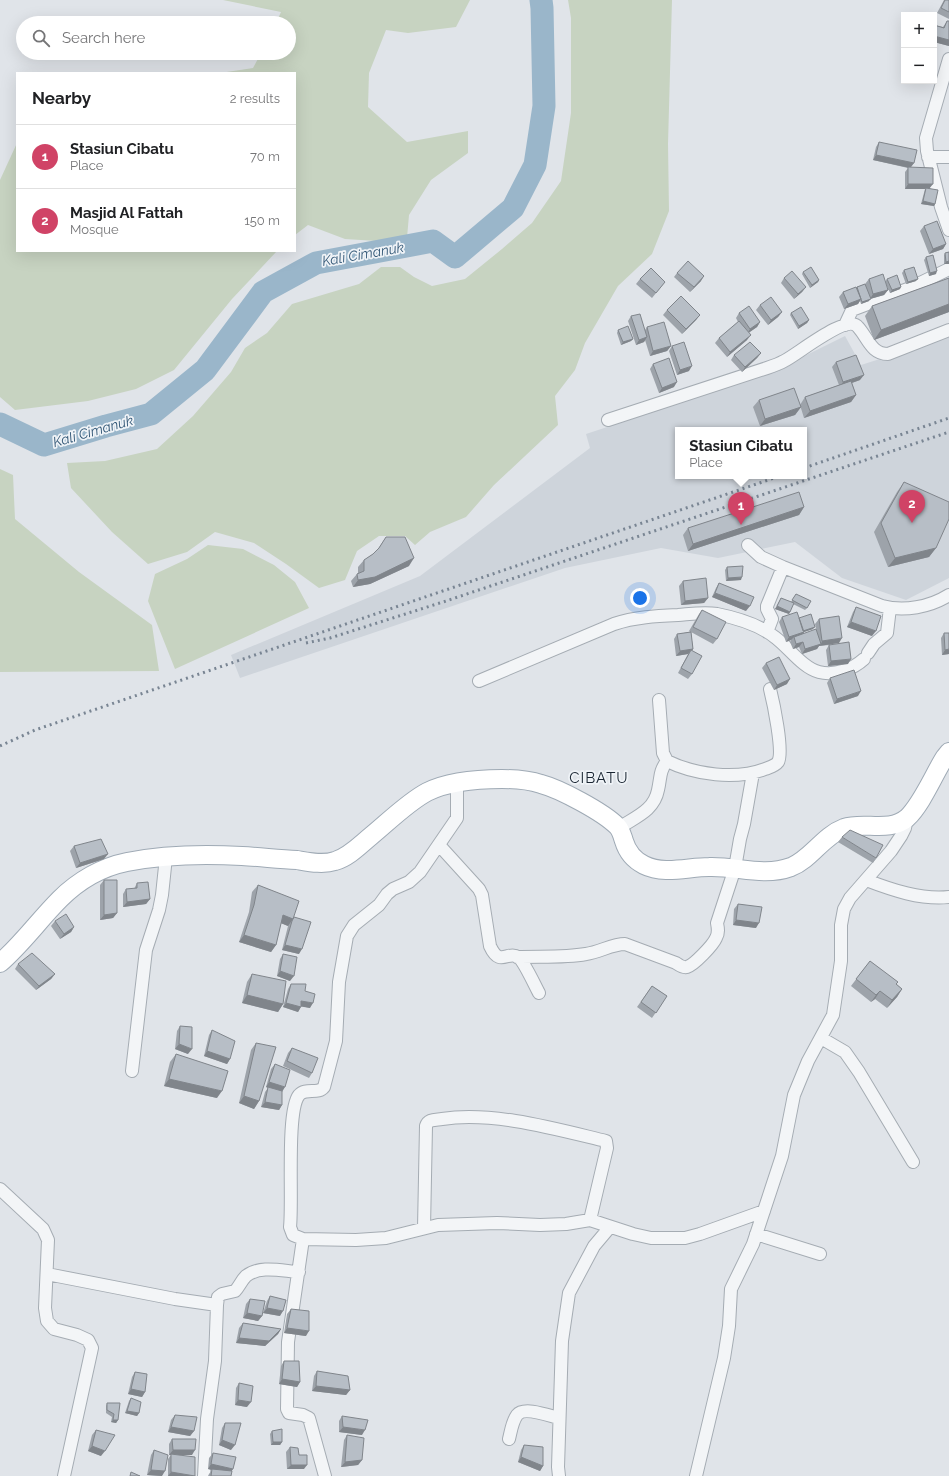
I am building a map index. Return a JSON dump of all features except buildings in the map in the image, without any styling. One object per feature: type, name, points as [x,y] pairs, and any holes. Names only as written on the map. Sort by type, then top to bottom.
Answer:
[{"type":"main road","points":[[0,963],[62,897],[87,878],[105,869],[126,862],[166,857],[212,854],[255,856],[324,863],[337,861],[355,850],[425,793],[440,787],[457,783],[504,779],[538,783],[550,787],[594,809],[619,828],[626,849],[646,866],[662,870],[710,866],[761,872],[778,871],[794,866],[831,834],[845,828],[897,824],[907,818],[923,796],[944,757],[949,752]]},
{"type":"street","points":[[949,59],[928,130],[926,147],[941,207],[949,230]]},
{"type":"street","points":[[928,157],[949,157]]},
{"type":"street","points":[[845,325],[852,310],[910,288],[949,269]]},
{"type":"street","points":[[608,420],[784,362],[830,332],[845,325],[853,323],[858,325],[877,352],[882,354],[888,354],[949,330]]},
{"type":"street","points":[[748,545],[761,557],[783,567],[890,608],[907,609],[926,605],[943,599],[949,595]]},
{"type":"street","points":[[767,632],[772,619],[767,609],[783,567]]},
{"type":"street","points":[[479,681],[614,624],[629,620],[700,613],[716,614],[758,627],[776,637],[808,667],[819,672],[828,673],[849,669],[857,665],[866,656],[874,644],[887,633],[890,608]]},
{"type":"street","points":[[659,700],[663,753],[667,761],[688,769],[706,773],[737,776],[753,773],[773,766],[779,758],[778,724],[770,689]]},
{"type":"street","points":[[619,828],[638,815],[646,812],[652,805],[656,798],[661,769],[667,761]]},
{"type":"street","points":[[439,845],[479,889],[482,896],[490,946],[496,956],[585,954],[619,944],[625,944],[687,967],[712,945],[717,938],[717,922],[735,868],[753,773]]},
{"type":"street","points":[[457,783],[457,818],[439,845],[414,878],[409,882],[393,889],[379,904],[354,925],[347,936],[339,982],[336,1041],[324,1087],[318,1092],[310,1090],[302,1092],[298,1096],[294,1107],[291,1126],[290,1228],[293,1235],[304,1239],[356,1240],[386,1238],[438,1225],[498,1223],[540,1225],[566,1224],[590,1220],[633,1234],[651,1238],[685,1238],[764,1211]]},
{"type":"street","points":[[696,1476],[724,1358],[729,1326],[731,1289],[753,1244],[782,1156],[794,1095],[808,1061],[833,1015],[841,961],[841,926],[844,909],[850,898],[891,851],[905,828],[907,818]]},
{"type":"street","points":[[132,1071],[146,950],[159,910],[166,857]]},
{"type":"street","points":[[866,880],[885,887],[914,894],[934,897],[949,897]]},
{"type":"street","points":[[517,956],[538,993]]},
{"type":"street","points":[[821,1038],[845,1052],[859,1072],[913,1162]]},
{"type":"street","points":[[424,1228],[426,1126],[430,1120],[450,1118],[488,1118],[524,1123],[606,1142],[608,1148],[590,1220]]},
{"type":"street","points":[[0,1189],[43,1229],[48,1240],[45,1308],[48,1321],[54,1329],[77,1335],[88,1340],[92,1348],[64,1476]]},
{"type":"street","points":[[559,1476],[562,1341],[569,1293],[594,1246],[610,1227]]},
{"type":"street","points":[[756,1234],[820,1254]]},
{"type":"street","points":[[304,1239],[288,1342],[287,1409],[289,1413],[304,1415],[309,1418],[325,1476]]},
{"type":"street","points":[[204,1476],[207,1418],[215,1362],[218,1297],[222,1294],[235,1291],[242,1280],[253,1272],[261,1269],[299,1272]]},
{"type":"street","points":[[47,1274],[175,1299],[217,1305]]},
{"type":"street","points":[[509,1439],[518,1414],[523,1411],[560,1418]]},
{"type":"shaded area","points":[[845,336],[861,365],[949,337],[949,578],[906,600],[842,578],[795,542],[718,558],[661,548],[565,568],[240,678],[231,655],[420,576],[590,448],[586,434],[768,374]]},
{"type":"green space","points":[[223,0],[470,0],[456,27],[408,33],[386,30],[369,73],[368,107],[407,142],[468,131],[468,153],[431,180],[409,215],[406,249],[377,241],[345,239],[308,225],[296,234],[296,72],[227,72],[253,68],[257,60],[296,60],[296,16],[279,16],[281,12]]},
{"type":"green space","points":[[568,0],[672,0],[668,144],[669,211],[652,254],[618,286],[585,343],[575,370],[555,396],[558,425],[494,485],[466,517],[430,532],[415,545],[405,536],[379,536],[357,551],[345,580],[319,588],[254,543],[215,532],[187,552],[148,564],[112,532],[71,488],[67,463],[105,461],[157,449],[193,416],[231,372],[245,348],[267,333],[292,304],[359,284],[381,267],[400,267],[414,277],[432,286],[465,279],[532,223],[561,181],[571,113],[571,18]]},
{"type":"green space","points":[[16,145],[16,252],[276,252],[232,299],[174,370],[136,389],[88,401],[15,410],[0,397],[0,180]]},
{"type":"green space","points":[[0,469],[13,475],[15,519],[79,572],[152,625],[159,671],[0,672]]},
{"type":"green space","points":[[208,545],[243,549],[274,565],[295,582],[309,608],[175,669],[148,601],[155,574],[187,559]]},
{"type":"waterway","name":"Kali Cimanuk","points":[[0,424],[44,445],[151,414],[205,370],[263,292],[316,263],[433,241],[455,257],[513,208],[535,165],[544,106],[541,0]]},
{"type":"railway","points":[[807,467],[949,418]]},
{"type":"railway","points":[[306,643],[330,638],[443,602],[949,432]]},
{"type":"railway","points":[[0,746],[35,730],[771,479]]},
{"type":"place","name":"Masjid Al Fattah","points":[[912,523]]},
{"type":"place","name":"Stasiun Cibatu","points":[[741,525]]},
{"type":"district","name":"CIBATU","points":[[599,778]]}]
